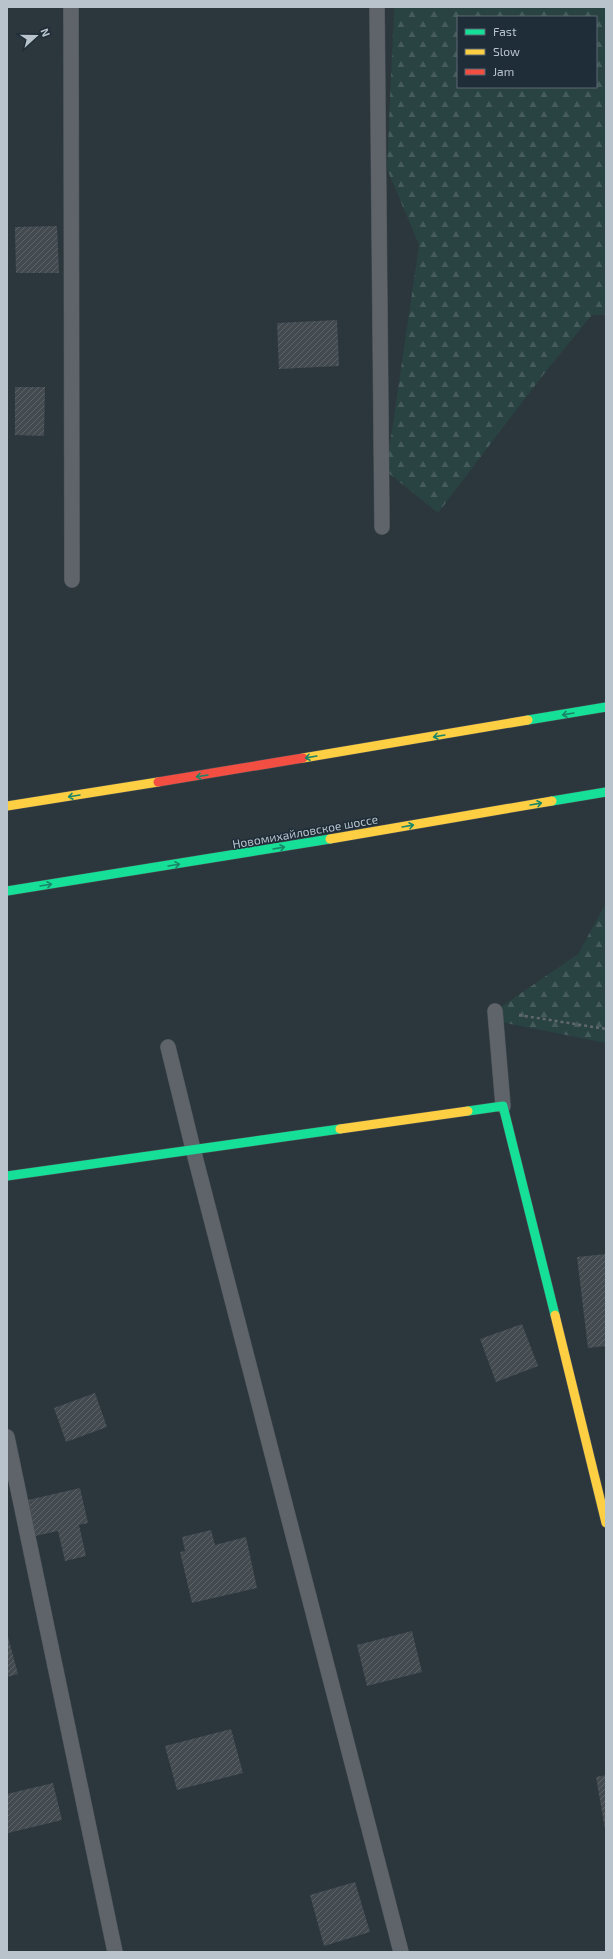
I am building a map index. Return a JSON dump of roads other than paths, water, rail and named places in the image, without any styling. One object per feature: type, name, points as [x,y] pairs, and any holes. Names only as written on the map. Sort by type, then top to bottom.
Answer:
[{"type":"main road","points":[[7,806],[240,770],[606,707]]},
{"type":"main road","name":"Новомихайловское шоссе","points":[[7,891],[241,854],[606,792]]},
{"type":"main road","points":[[7,1176],[503,1106],[606,1522]]},
{"type":"lane","points":[[71,7],[72,580]]},
{"type":"lane","points":[[377,7],[382,527]]},
{"type":"lane","points":[[495,1011],[503,1106]]},
{"type":"lane","points":[[168,1047],[193,1149],[401,1952]]},
{"type":"lane","points":[[7,1437],[116,1952]]}]
